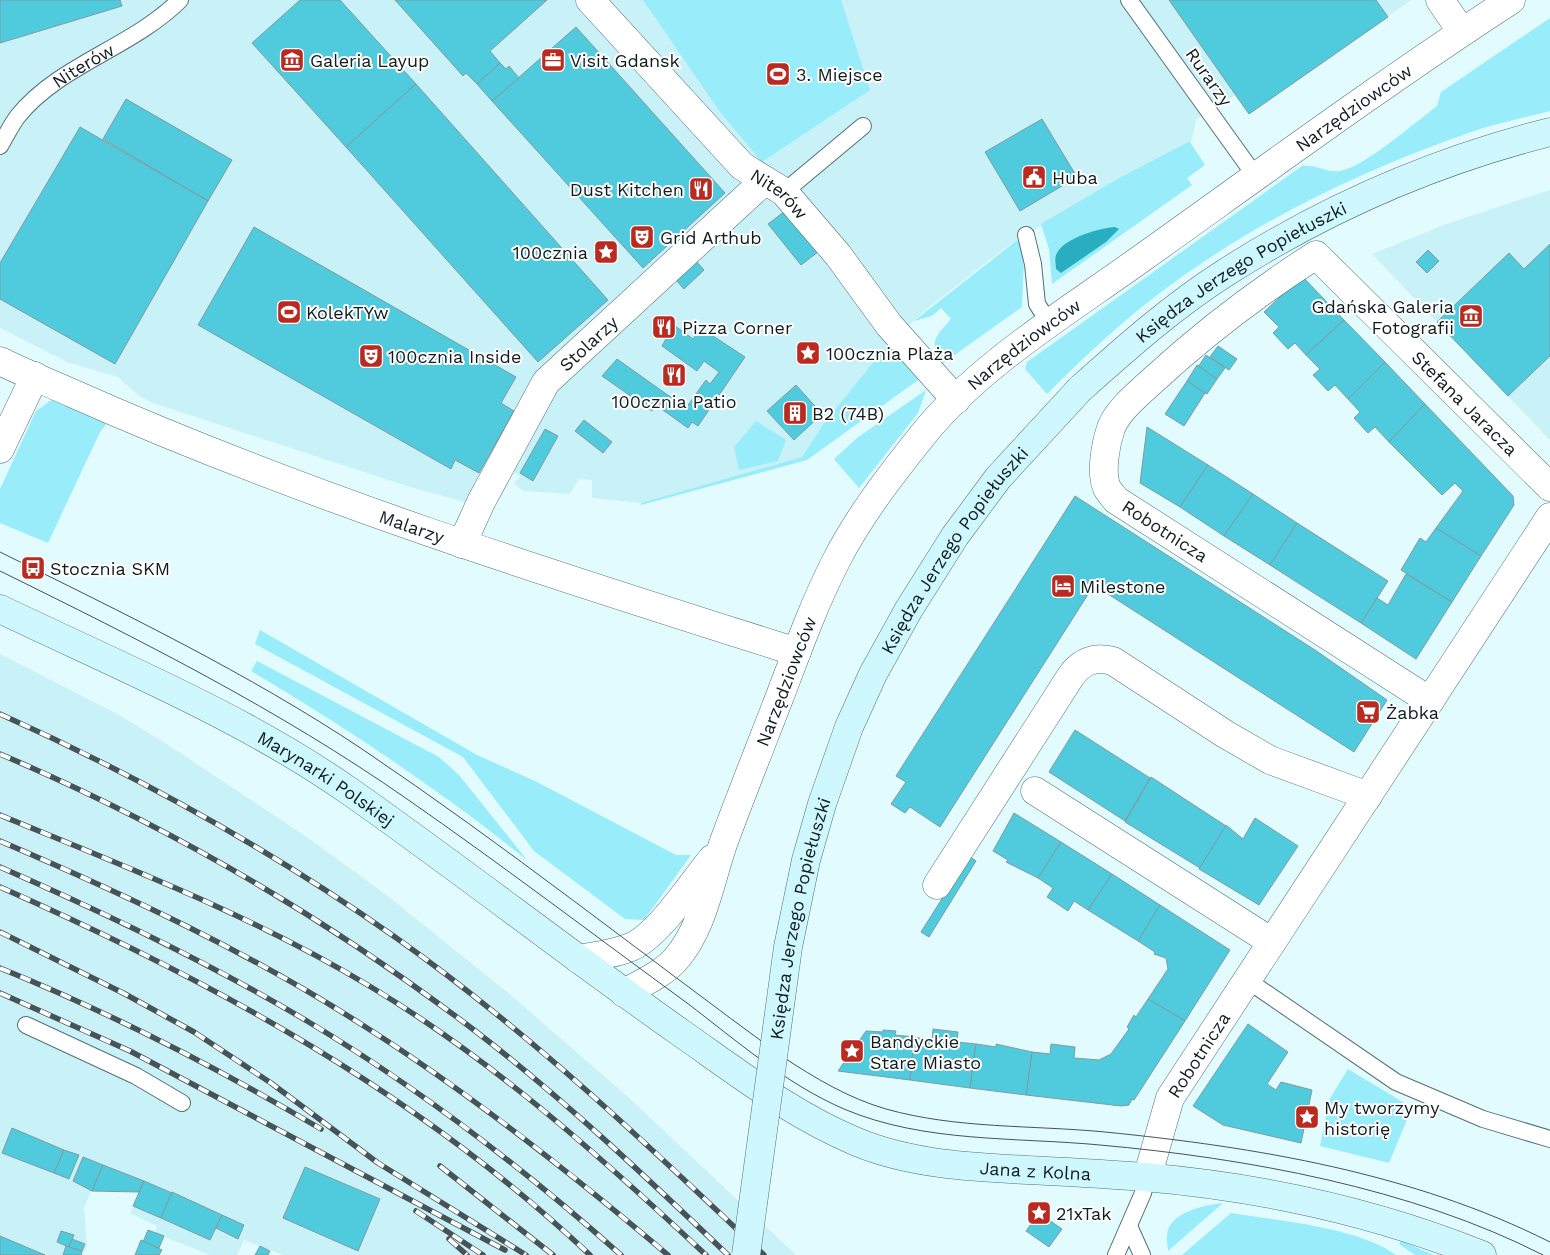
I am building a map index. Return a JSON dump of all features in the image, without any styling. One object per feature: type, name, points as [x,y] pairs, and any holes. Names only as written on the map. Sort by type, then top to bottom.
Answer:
[{"type":"main road","name":"Księdza Jerzego Popiełuszki","points":[[746,1255],[788,947],[806,860],[822,804],[849,727],[891,642],[955,536],[998,478],[1080,389],[1190,297],[1224,273],[1292,234],[1375,192],[1463,157],[1550,132]]},
{"type":"main road","name":"Marynarki Polskiej","points":[[0,609],[206,707],[287,751],[350,792],[624,993]]},
{"type":"main road","name":"Jana z Kolna","points":[[624,993],[783,1103],[813,1121],[870,1146],[904,1156],[945,1163],[1147,1178],[1243,1189],[1332,1206],[1399,1224],[1482,1255]]},
{"type":"street","name":"Niterów","points":[[590,0],[742,166],[774,186],[838,255],[889,325],[956,400]]},
{"type":"street","points":[[1440,0],[1462,32]]},
{"type":"street","name":"Narzędziowców","points":[[624,993],[664,970],[677,958],[696,929],[723,846],[797,652],[835,563],[861,517],[925,432],[956,400],[1004,358],[1050,324],[1462,32],[1511,0]]},
{"type":"street","name":"Stolarzy","points":[[462,544],[481,502],[546,382],[774,186]]},
{"type":"street","name":"Stefana Jaracza","points":[[1316,255],[1550,487]]},
{"type":"street","name":"Robotnicza","points":[[1316,255],[1252,299],[1186,351],[1120,413],[1111,428],[1104,470],[1107,488],[1116,500],[1430,701]]},
{"type":"street","name":"Malarzy","points":[[0,361],[148,427],[311,490],[462,544],[797,652]]},
{"type":"street","points":[[0,449],[35,376]]},
{"type":"street","name":"Robotnicza","points":[[1147,1178],[1170,1098],[1550,518]]},
{"type":"street","points":[[937,885],[1071,676],[1084,662],[1094,659],[1113,661],[1225,734],[1270,760],[1368,796]]},
{"type":"street","points":[[1035,791],[1272,942]]},
{"type":"street","name":"Narzędziowców","points":[[578,959],[617,952],[633,946],[649,935],[723,846]]},
{"type":"lane","name":"Niterów","points":[[0,146],[18,116],[57,80],[117,47],[166,14],[180,0]]},
{"type":"lane","name":"Rurarzy","points":[[1130,0],[1256,177]]},
{"type":"lane","name":"Stolarzy","points":[[774,186],[863,126]]},
{"type":"lane","points":[[1026,234],[1033,264],[1037,304],[1050,324]]},
{"type":"lane","points":[[1247,980],[1396,1082],[1483,1119],[1550,1139]]},
{"type":"lane","points":[[26,1026],[136,1076],[182,1104]]},
{"type":"lane","points":[[1116,1255],[1147,1178]]},
{"type":"lane","points":[[1129,1226],[1142,1255]]},
{"type":"shaded area","name":"100cznia","points":[[0,0],[1411,0],[1249,114],[1235,95],[1196,119],[1192,140],[1119,178],[1005,248],[928,308],[888,344],[824,423],[802,457],[641,503],[592,498],[592,480],[579,479],[570,494],[524,491],[514,484],[520,476],[489,457],[479,473],[468,503],[407,486],[153,403],[139,396],[118,377],[67,362],[0,328]]},
{"type":"shaded area","name":"3. Miejsce","points":[[643,0],[841,0],[870,90],[762,162],[720,112]]},
{"type":"shaded area","points":[[1550,18],[1550,111],[1480,129],[1428,148],[1377,168],[1327,191],[1278,217],[1231,244],[1141,308],[1092,350],[1047,394],[1025,369],[1027,362],[1302,166],[1340,171],[1350,168],[1376,153],[1437,106],[1441,92]]},
{"type":"shaded area","points":[[1192,140],[1190,142],[1205,165],[1187,178],[1192,185],[1052,284],[1049,249],[1041,224],[1119,178]]},
{"type":"shaded area","points":[[1550,190],[1550,440],[1372,254],[1449,223]]},
{"type":"shaded area","points":[[1115,227],[1119,229],[1106,242],[1061,273],[1056,269],[1056,255],[1067,243],[1100,229]]},
{"type":"shaded area","points":[[1020,238],[1024,258],[1022,307],[942,364],[935,349],[936,339],[951,319],[941,308],[932,316],[914,321]]},
{"type":"shaded area","points":[[888,344],[921,378],[807,460],[641,505],[641,503],[802,457],[824,423]]},
{"type":"shaded area","points":[[926,390],[918,413],[859,488],[834,459],[857,438]]},
{"type":"shaded area","points":[[53,399],[108,422],[100,432],[48,543],[0,523],[0,489],[36,411]]},
{"type":"shaded area","points":[[756,421],[786,440],[778,461],[739,470],[734,447]]},
{"type":"shaded area","points":[[260,630],[477,755],[535,781],[676,855],[691,855],[644,920],[625,919],[534,851],[463,757],[255,644]]},
{"type":"shaded area","points":[[0,654],[119,715],[165,743],[304,835],[389,897],[513,997],[628,1097],[796,1255],[283,1255],[244,1240],[237,1255],[210,1255],[155,1233],[157,1226],[130,1213],[144,1181],[103,1165],[84,1208],[87,1245],[83,1255],[0,1255]]},
{"type":"shaded area","points":[[257,661],[439,757],[459,775],[527,860],[427,784],[251,671]]},
{"type":"shaded area","points":[[1348,1069],[1406,1104],[1411,1110],[1389,1163],[1320,1146],[1329,1100]]},
{"type":"shaded area","points":[[1223,1203],[1168,1251],[1167,1235],[1169,1227],[1174,1221],[1189,1211]]},
{"type":"shaded area","points":[[1231,1213],[1317,1226],[1361,1238],[1380,1245],[1396,1255],[1182,1255]]},
{"type":"shaded area","points":[[1401,1241],[1434,1255],[1415,1255],[1399,1244]]},
{"type":"building","points":[[0,0],[120,0],[122,6],[0,43]]},
{"type":"building","points":[[300,0],[340,0],[416,84],[346,147],[252,43]]},
{"type":"building","points":[[395,0],[547,0],[490,51],[500,63],[477,84],[466,73],[463,76]]},
{"type":"building","points":[[1169,0],[1376,0],[1388,17],[1249,114]]},
{"type":"building","points":[[576,27],[725,193],[643,268],[492,101]]},
{"type":"building","points":[[500,63],[506,69],[509,66],[519,78],[492,101],[477,84]]},
{"type":"building","points":[[416,84],[608,300],[538,362],[346,147]]},
{"type":"building","points":[[126,99],[232,160],[208,201],[103,139]]},
{"type":"building","points":[[1042,119],[1077,177],[1020,211],[985,152]]},
{"type":"building","points":[[80,127],[208,201],[115,364],[0,299],[0,263]]},
{"type":"building","points":[[785,211],[818,252],[801,265],[768,224]]},
{"type":"building","points":[[254,227],[516,377],[501,403],[514,411],[479,473],[455,460],[451,469],[198,325]]},
{"type":"building","points":[[1550,244],[1550,356],[1508,396],[1437,322],[1509,253],[1524,269]]},
{"type":"building","points":[[1428,250],[1439,261],[1427,273],[1416,262]]},
{"type":"building","points":[[696,261],[704,270],[684,289],[676,280]]},
{"type":"building","points":[[1302,276],[1344,320],[1306,355],[1295,343],[1288,349],[1273,333],[1279,327],[1264,312]]},
{"type":"building","points":[[664,318],[693,339],[701,328],[745,357],[698,426],[692,422],[688,428],[656,405],[652,411],[602,376],[617,359],[686,408],[706,380],[710,384],[719,372],[704,361],[697,371],[662,346],[667,337],[655,329]]},
{"type":"building","points":[[1344,320],[1385,362],[1348,399],[1335,385],[1328,391],[1313,375],[1320,369],[1306,355]]},
{"type":"building","points":[[1218,346],[1237,359],[1229,370],[1210,357]]},
{"type":"building","points":[[1206,355],[1225,368],[1217,379],[1198,367]]},
{"type":"building","points":[[1385,362],[1425,404],[1389,442],[1375,427],[1368,433],[1354,418],[1360,412],[1348,399]]},
{"type":"building","points":[[1197,365],[1217,379],[1207,394],[1187,381]]},
{"type":"building","points":[[1187,381],[1205,393],[1184,426],[1165,414]]},
{"type":"building","name":"B2 (74B)","points":[[796,385],[822,414],[794,440],[767,411]]},
{"type":"building","points":[[1425,404],[1513,496],[1514,505],[1481,556],[1436,528],[1463,491],[1455,483],[1442,495],[1389,442]]},
{"type":"building","points":[[584,420],[612,442],[603,453],[575,431]]},
{"type":"building","points":[[1147,427],[1208,465],[1180,507],[1140,483]]},
{"type":"building","points":[[545,429],[558,436],[533,481],[520,473]]},
{"type":"building","points":[[1208,465],[1253,494],[1224,536],[1180,507]]},
{"type":"building","points":[[1253,494],[1297,523],[1270,565],[1224,536]]},
{"type":"building","points":[[1075,496],[1315,650],[1387,700],[1354,752],[1094,585],[940,827],[910,807],[905,813],[891,804],[906,782],[896,776]]},
{"type":"building","points":[[1297,523],[1388,581],[1361,623],[1270,565]]},
{"type":"building","points":[[1436,528],[1481,556],[1452,602],[1401,570],[1420,538],[1426,542]]},
{"type":"building","points":[[1406,574],[1452,602],[1416,659],[1361,623],[1377,598],[1388,605]]},
{"type":"building","points":[[1075,730],[1150,778],[1125,821],[1049,772]]},
{"type":"building","points":[[1151,777],[1226,826],[1200,868],[1125,822]]},
{"type":"building","points":[[1014,813],[1061,842],[1038,878],[1006,862],[1008,860],[993,851]]},
{"type":"building","points":[[1255,818],[1298,846],[1259,905],[1199,869],[1226,825],[1243,839]]},
{"type":"building","points":[[1061,842],[1112,874],[1088,910],[1074,901],[1068,911],[1047,897],[1053,888],[1038,878]]},
{"type":"building","points":[[969,856],[976,861],[929,937],[921,932]]},
{"type":"building","points":[[1112,874],[1160,905],[1138,941],[1088,910]]},
{"type":"building","points":[[1160,905],[1230,950],[1185,1021],[1148,999],[1168,969],[1166,958],[1154,954],[1155,952],[1138,941]]},
{"type":"building","points":[[1148,999],[1185,1021],[1129,1105],[1121,1106],[1026,1095],[1032,1052],[1050,1054],[1051,1044],[1075,1047],[1074,1058],[1099,1060],[1111,1054],[1129,1029],[1127,1027],[1134,1015],[1136,1017]]},
{"type":"building","points":[[1248,1024],[1288,1052],[1267,1084],[1276,1090],[1281,1082],[1312,1090],[1301,1143],[1223,1125],[1193,1106]]},
{"type":"building","points":[[933,1029],[958,1032],[957,1042],[976,1044],[970,1088],[910,1080],[914,1037],[932,1040]]},
{"type":"building","points":[[883,1030],[896,1031],[895,1035],[914,1037],[910,1080],[838,1071],[866,1031],[883,1032]]},
{"type":"building","points":[[976,1044],[996,1047],[996,1044],[1032,1052],[1026,1095],[970,1088]]},
{"type":"building","points":[[12,1128],[64,1150],[54,1173],[2,1153]]},
{"type":"building","points":[[64,1150],[79,1155],[69,1179],[54,1173]]},
{"type":"building","points":[[83,1157],[103,1165],[92,1191],[73,1181]]},
{"type":"building","points":[[103,1165],[144,1181],[139,1192],[92,1191]]},
{"type":"building","points":[[305,1167],[380,1199],[358,1251],[283,1218]]},
{"type":"building","points":[[144,1181],[172,1193],[161,1218],[133,1206]]},
{"type":"building","points":[[172,1192],[222,1215],[210,1240],[161,1218]]},
{"type":"building","points":[[1039,1213],[1062,1229],[1049,1247],[1026,1231]]},
{"type":"building","points":[[222,1215],[244,1225],[238,1239],[216,1228]]},
{"type":"building","points":[[148,1230],[164,1236],[159,1248],[143,1242]]},
{"type":"building","points":[[61,1231],[74,1235],[69,1247],[57,1242]]},
{"type":"building","points":[[0,1236],[45,1255],[0,1255]]},
{"type":"building","points":[[72,1239],[85,1244],[82,1251],[69,1247]]},
{"type":"building","points":[[141,1240],[162,1250],[159,1255],[135,1255]]},
{"type":"building","points":[[66,1246],[82,1251],[81,1255],[63,1255]]},
{"type":"building","points":[[260,1246],[270,1251],[268,1255],[255,1255]]},
{"type":"tram line","points":[[0,552],[230,669],[319,721],[469,824],[783,1057],[820,1080],[858,1099],[886,1109],[940,1120],[1105,1132],[1162,1138],[1276,1155],[1389,1181],[1444,1198],[1498,1218],[1550,1242]]},
{"type":"tram line","points":[[0,571],[208,677],[309,735],[358,766],[513,875],[687,1003],[762,1061],[802,1087],[844,1109],[906,1128],[938,1133],[970,1137],[1100,1145],[1212,1158],[1270,1168],[1384,1194],[1439,1211],[1543,1255]]},
{"type":"railway","points":[[0,714],[102,763],[203,816],[300,874],[395,937],[444,973],[539,1049],[675,1171],[764,1255]]},
{"type":"railway","points":[[0,754],[125,812],[246,877],[362,950],[419,989],[540,1083],[728,1255]]},
{"type":"railway","points":[[0,815],[235,915],[327,961],[371,987],[460,1046],[503,1078],[627,1182],[706,1255]]},
{"type":"railway","points":[[0,841],[94,882],[186,926],[232,949],[321,999],[404,1052],[520,1135],[668,1255]]},
{"type":"railway","points":[[0,867],[117,920],[194,958],[270,999],[349,1047],[469,1130],[546,1191],[621,1255]]},
{"type":"railway","points":[[0,887],[158,962],[235,1002],[311,1046],[384,1093],[456,1143],[524,1197],[590,1255]]},
{"type":"railway","points":[[0,932],[125,994],[194,1032],[271,1083],[378,1163],[526,1255]]},
{"type":"railway","points":[[0,968],[164,1042],[243,1084],[321,1129]]},
{"type":"railway","points":[[0,993],[130,1051],[505,1250]]},
{"type":"railway","points":[[440,1166],[553,1255]]},
{"type":"railway","points":[[416,1211],[483,1255]]},
{"type":"railway","points":[[449,1239],[467,1255]]},
{"type":"place","name":"Galeria Layup","points":[[292,60]]},
{"type":"place","name":"Visit Gdansk","points":[[553,60]]},
{"type":"place","name":"3. Miejsce","points":[[778,74]]},
{"type":"place","name":"Huba","points":[[1034,177]]},
{"type":"place","name":"Dust Kitchen","points":[[701,189]]},
{"type":"place","name":"Grid Arthub","points":[[642,237]]},
{"type":"place","name":"100cznia","points":[[606,252]]},
{"type":"place","name":"KolekTYw","points":[[289,312]]},
{"type":"place","name":"Gdańska Galeria Fotografii","points":[[1471,316]]},
{"type":"place","name":"Pizza Corner","points":[[664,327]]},
{"type":"place","name":"100cznia Plaża","points":[[808,353]]},
{"type":"place","name":"100cznia Inside","points":[[371,356]]},
{"type":"place","name":"100cznia Patio","points":[[674,375]]},
{"type":"place","name":"B2 (74B)","points":[[795,413]]},
{"type":"place","name":"Stocznia SKM","points":[[33,568]]},
{"type":"place","name":"Milestone","points":[[1063,586]]},
{"type":"place","name":"Żabka","points":[[1368,712]]},
{"type":"place","name":"Bandyckie Stare Miasto","points":[[852,1051]]},
{"type":"place","name":"My tworzymy historię","points":[[1307,1117]]},
{"type":"place","name":"21xTak","points":[[1039,1213]]}]
